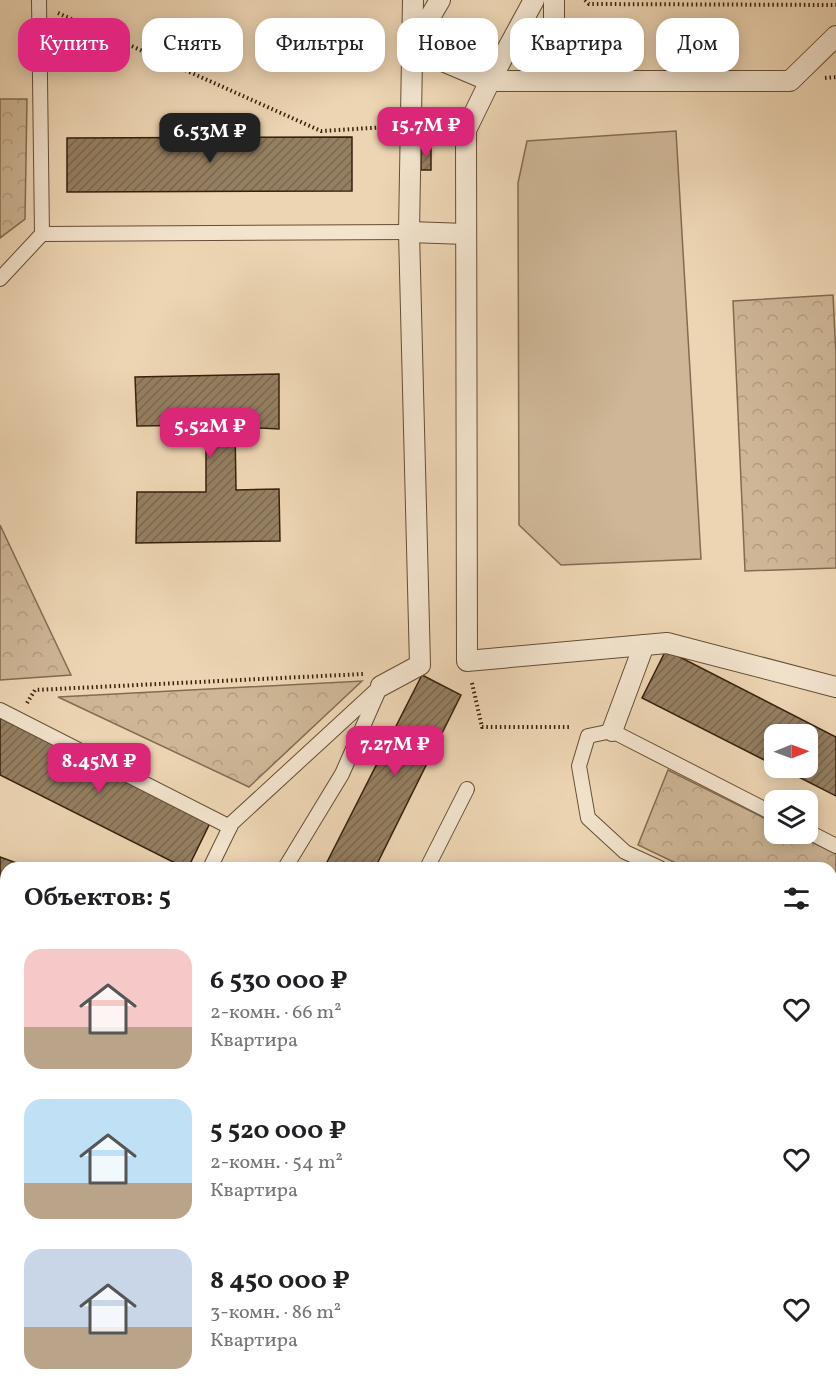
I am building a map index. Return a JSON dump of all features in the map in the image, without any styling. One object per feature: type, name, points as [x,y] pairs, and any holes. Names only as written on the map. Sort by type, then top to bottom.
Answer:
[{"type":"street","points":[[413,0],[413,18]]},
{"type":"street","points":[[430,18],[440,0]]},
{"type":"street","points":[[534,0],[466,130],[467,661],[667,643],[836,687]]},
{"type":"street","points":[[554,0],[554,81]]},
{"type":"street","points":[[469,72],[490,81],[790,81],[836,36]]},
{"type":"street","points":[[381,686],[420,666],[409,232],[411,72]]},
{"type":"street","points":[[409,232],[466,234]]},
{"type":"street","points":[[612,731],[644,645]]},
{"type":"lane","points":[[0,279],[42,234],[39,3]]},
{"type":"lane","points":[[42,234],[409,232]]},
{"type":"lane","points":[[213,862],[232,823],[381,686]]},
{"type":"lane","points":[[289,862],[342,774],[381,686]]},
{"type":"lane","points":[[0,710],[230,827]]},
{"type":"lane","points":[[633,862],[588,818],[579,766],[588,736],[612,731],[764,809]]},
{"type":"lane","points":[[430,862],[467,789]]},
{"type":"lane","points":[[818,837],[836,846]]},
{"type":"lane","points":[[625,852],[647,862]]},
{"type":"path","points":[[585,0],[589,4],[836,5]]},
{"type":"path","points":[[39,3],[321,131],[410,126]]},
{"type":"path","points":[[467,661],[482,727],[590,726],[612,731]]},
{"type":"path","points":[[16,718],[35,690],[409,671]]},
{"type":"green space","points":[[0,99],[27,99],[25,219],[0,238]]},
{"type":"green space","points":[[676,131],[701,559],[561,565],[519,525],[518,183],[527,141]]},
{"type":"green space","points":[[833,295],[836,355],[836,568],[745,571],[733,301]]},
{"type":"green space","points":[[0,525],[71,675],[0,680]]},
{"type":"green space","points":[[362,681],[249,787],[58,697]]},
{"type":"green space","points":[[668,770],[764,818],[764,844],[816,844],[836,854],[836,862],[673,862],[638,845]]},
{"type":"building","points":[[420,122],[434,123],[433,145],[419,146]]},
{"type":"building","points":[[352,137],[352,191],[67,192],[67,138]]},
{"type":"building","points":[[431,145],[431,170],[421,170],[421,146]]},
{"type":"building","points":[[279,374],[279,429],[235,427],[236,490],[279,489],[280,541],[136,543],[137,492],[206,492],[206,425],[137,426],[135,377]]},
{"type":"building","points":[[666,650],[811,724],[764,724],[764,760],[642,698]]},
{"type":"building","points":[[422,675],[461,695],[378,862],[327,862]]},
{"type":"building","points":[[0,714],[210,823],[191,862],[173,862],[0,775]]},
{"type":"building","points":[[818,728],[836,737],[836,796],[801,778],[818,778]]},
{"type":"building","points":[[0,857],[14,862],[0,862]]}]
